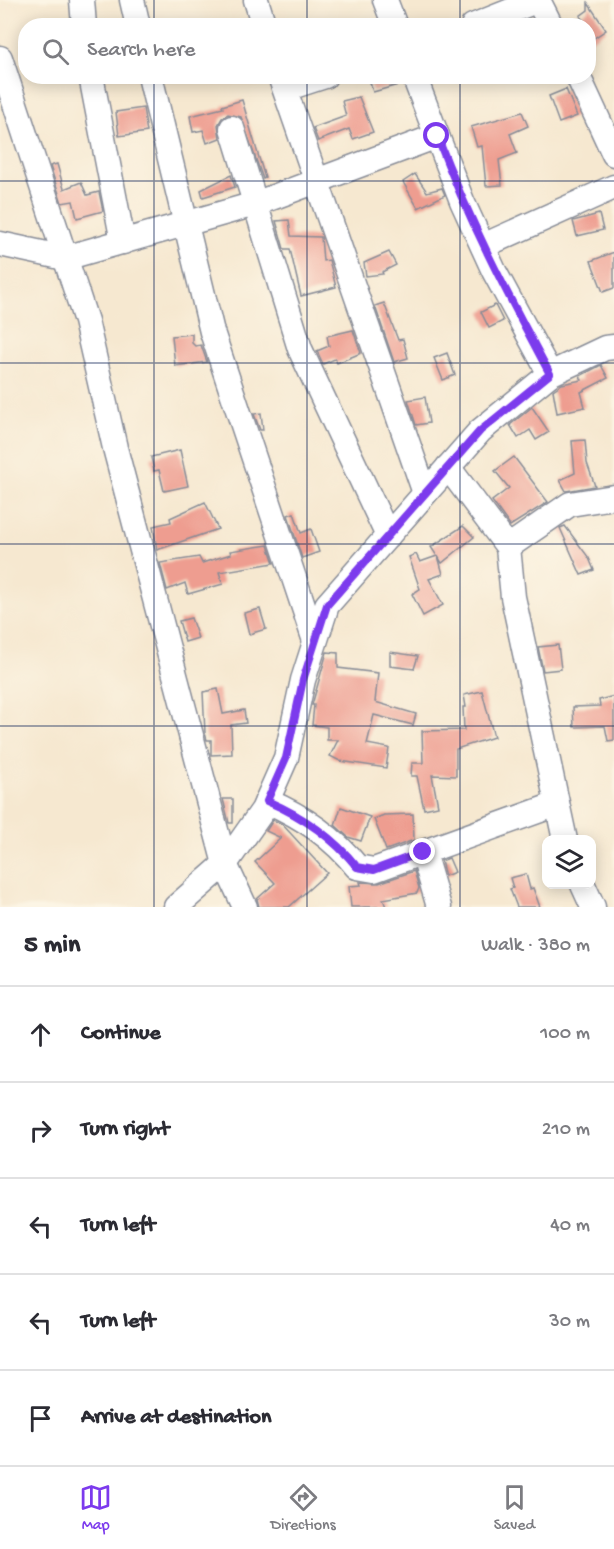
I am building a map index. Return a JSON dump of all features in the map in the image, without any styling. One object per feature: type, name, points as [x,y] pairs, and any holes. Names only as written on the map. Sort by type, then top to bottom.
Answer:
[{"type":"street","points":[[82,0],[83,18]]},
{"type":"street","points":[[132,0],[136,18]]},
{"type":"street","points":[[256,0],[262,18]]},
{"type":"street","points":[[385,0],[392,18]]},
{"type":"street","points":[[493,18],[538,0],[547,18]]},
{"type":"street","points":[[0,58],[86,321],[115,448],[225,864],[245,907]]},
{"type":"street","points":[[93,84],[123,242]]},
{"type":"street","points":[[152,84],[212,332],[315,641]]},
{"type":"street","points":[[282,84],[425,493]]},
{"type":"street","points":[[417,84],[462,201],[550,374]]},
{"type":"street","points":[[582,84],[614,154]]},
{"type":"street","points":[[232,128],[300,349],[388,536]]},
{"type":"street","points":[[0,244],[65,258],[255,204],[317,183],[437,136]]},
{"type":"street","points":[[483,246],[614,187]]},
{"type":"street","points":[[176,907],[225,864],[267,801],[286,758],[303,680],[327,605],[480,431],[550,374],[606,348],[614,347]]},
{"type":"street","points":[[448,467],[508,547],[513,597],[564,835]]},
{"type":"street","points":[[508,547],[570,504],[614,496]]},
{"type":"street","points":[[267,801],[295,813],[343,849],[357,867],[374,870],[557,804]]},
{"type":"street","points":[[423,852],[440,907]]},
{"type":"street","points":[[586,889],[593,907]]},
{"type":"building","points":[[588,3],[606,30],[596,37],[596,18],[580,16],[588,10]]},
{"type":"building","points":[[370,84],[402,84],[373,92]]},
{"type":"building","points":[[566,89],[577,116],[559,123],[549,96]]},
{"type":"building","points":[[359,97],[373,132],[353,139],[349,129],[318,141],[313,128],[346,116],[342,101]]},
{"type":"building","points":[[242,100],[265,178],[263,179],[241,117],[228,114],[222,118],[218,125],[220,138],[207,143],[203,130],[193,132],[190,116],[223,108],[222,106]]},
{"type":"building","points":[[143,108],[147,132],[119,136],[116,112]]},
{"type":"building","points":[[522,112],[528,126],[510,134],[517,153],[499,160],[502,185],[486,186],[482,146],[477,147],[471,127]]},
{"type":"building","points":[[57,164],[64,189],[81,182],[87,195],[99,192],[103,211],[77,218],[73,201],[62,203],[50,166]]},
{"type":"building","points":[[415,174],[427,192],[442,188],[445,195],[418,208],[403,182]]},
{"type":"building","points":[[231,175],[235,187],[203,197],[201,190]]},
{"type":"building","points":[[599,214],[603,230],[577,236],[573,221]]},
{"type":"building","points":[[289,220],[291,236],[321,237],[323,261],[329,260],[336,287],[301,296],[290,249],[284,249],[276,221]]},
{"type":"building","points":[[389,252],[396,265],[382,272],[383,274],[366,276],[364,263]]},
{"type":"building","points":[[614,252],[614,288],[603,292],[591,261]]},
{"type":"building","points":[[384,303],[398,340],[403,339],[408,358],[394,362],[375,306]]},
{"type":"building","points":[[495,305],[503,321],[489,328],[481,312]]},
{"type":"building","points":[[353,330],[361,353],[337,363],[335,359],[323,364],[317,351],[329,346],[327,336]]},
{"type":"building","points":[[192,334],[192,343],[195,346],[201,345],[207,362],[175,366],[172,336]]},
{"type":"building","points":[[447,353],[455,375],[443,380],[434,358]]},
{"type":"building","points":[[601,365],[608,378],[581,392],[585,407],[557,413],[553,390],[562,384],[582,380],[580,376]]},
{"type":"building","points":[[425,397],[429,423],[416,425],[408,400]]},
{"type":"building","points":[[532,407],[549,432],[536,440],[530,430],[518,438],[510,425]]},
{"type":"building","points":[[261,413],[263,430],[260,430],[254,414]]},
{"type":"building","points":[[585,440],[587,463],[595,486],[566,491],[560,480],[575,473],[572,441]]},
{"type":"building","points":[[180,450],[188,486],[164,491],[159,470],[154,471],[151,457]]},
{"type":"building","points":[[514,457],[548,502],[510,526],[492,501],[509,488],[495,471]]},
{"type":"building","points":[[205,502],[218,529],[157,550],[153,526],[171,522],[170,518]]},
{"type":"building","points":[[294,513],[301,533],[311,529],[319,552],[302,558],[288,515]]},
{"type":"building","points":[[463,526],[474,537],[442,563],[438,556],[443,574],[429,579],[443,605],[423,616],[412,594],[420,589],[409,557],[416,554],[420,562],[437,556],[431,547]]},
{"type":"building","points":[[565,526],[589,558],[594,570],[581,575],[560,528]]},
{"type":"building","points":[[268,545],[274,563],[219,572],[223,584],[188,594],[185,583],[167,590],[160,563],[199,557],[202,563],[231,554],[230,551]]},
{"type":"building","points":[[260,609],[266,629],[249,634],[244,613]]},
{"type":"building","points":[[191,618],[198,638],[185,642],[179,621]]},
{"type":"building","points":[[558,645],[561,669],[543,671],[538,647]]},
{"type":"building","points":[[327,652],[338,653],[338,668],[378,673],[375,702],[416,714],[413,725],[374,715],[367,744],[389,748],[386,768],[340,761],[330,756],[338,740],[327,740],[327,727],[312,725],[314,705],[312,705]]},
{"type":"building","points":[[390,652],[418,656],[414,669],[390,666]]},
{"type":"building","points":[[218,689],[223,714],[244,710],[246,723],[231,725],[232,754],[211,755],[211,740],[207,740],[205,733],[203,692]]},
{"type":"building","points":[[482,691],[494,737],[456,749],[456,776],[432,775],[438,806],[424,809],[417,776],[411,776],[412,763],[423,763],[422,731],[464,730],[463,707],[466,707],[464,695]]},
{"type":"building","points":[[614,696],[614,740],[608,741],[605,726],[574,727],[573,707],[600,706],[599,700]]},
{"type":"building","points":[[223,799],[233,799],[233,823],[229,823]]},
{"type":"building","points":[[341,807],[370,817],[361,841],[348,837],[335,825]]},
{"type":"building","points":[[413,814],[414,840],[386,850],[374,819],[384,815]]},
{"type":"building","points":[[273,820],[282,824],[327,873],[289,907],[259,907],[257,899],[275,883],[255,862],[281,838],[266,831]]},
{"type":"building","points":[[449,858],[455,872],[445,876],[441,861]]},
{"type":"building","points":[[414,871],[419,888],[417,893],[383,899],[386,907],[351,907],[349,886],[361,885],[360,882],[379,883]]},
{"type":"building","points":[[526,874],[530,889],[533,888],[540,907],[517,907],[510,889],[513,888],[510,878]]},
{"type":"route","points":[[423,852],[374,870],[357,867],[343,849],[295,813],[267,801],[286,758],[303,680],[327,605],[480,431],[550,374],[494,271],[462,201],[437,136]]}]
